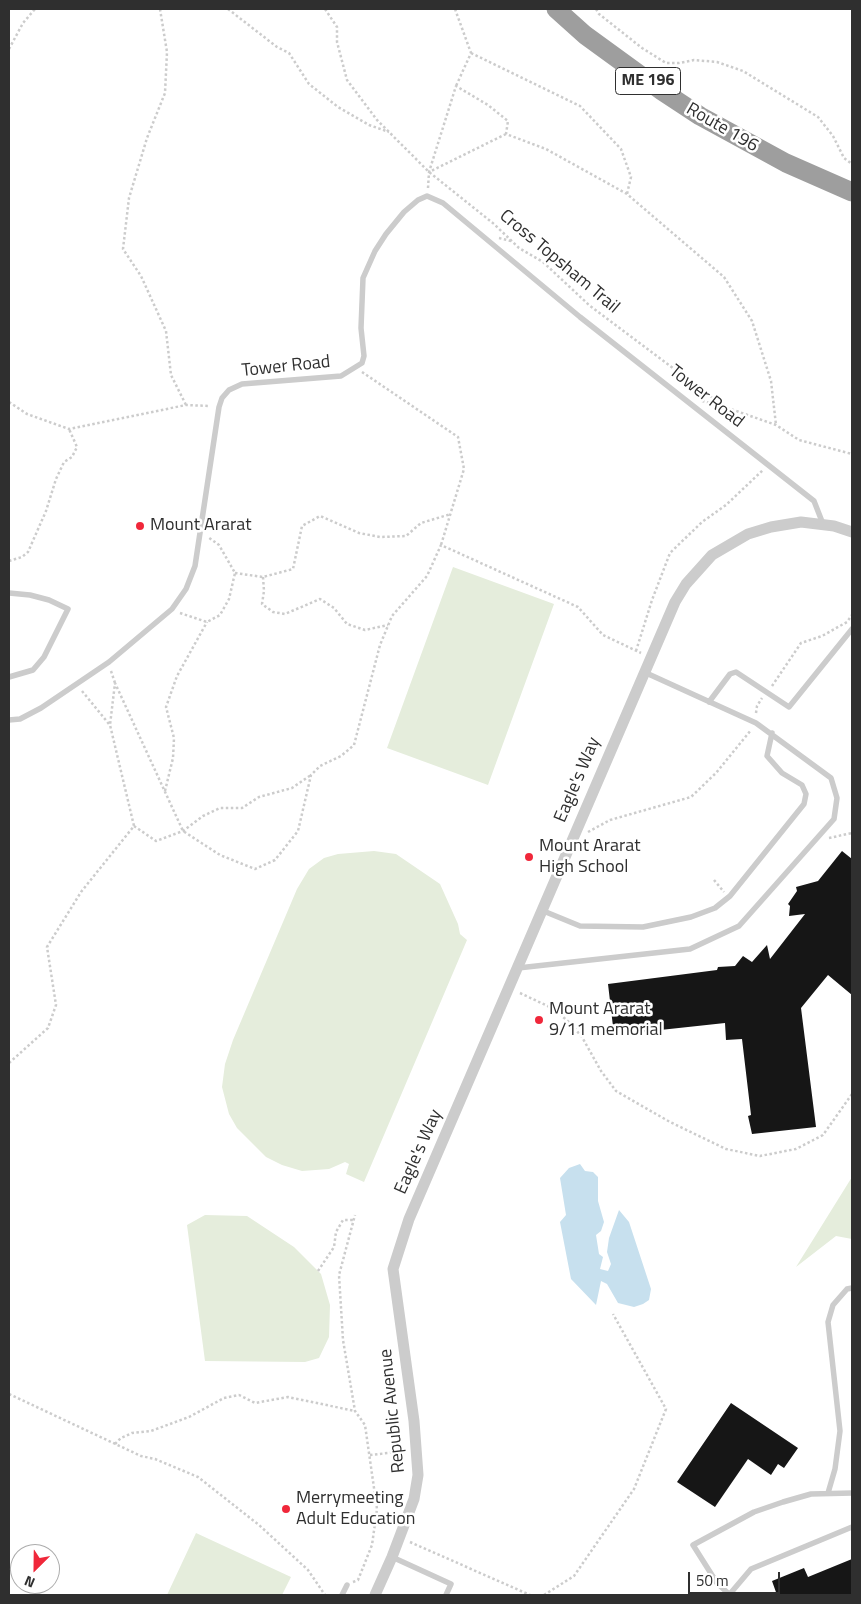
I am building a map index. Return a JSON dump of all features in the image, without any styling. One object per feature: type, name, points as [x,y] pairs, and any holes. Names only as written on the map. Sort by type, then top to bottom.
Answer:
[{"type":"highway","name":"Route 196","points":[[556,9],[585,35],[700,116],[786,163],[852,192]]},
{"type":"street","name":"Eagle's Way","points":[[409,1218],[650,657],[686,584],[712,555],[748,534],[771,527],[801,522],[823,524],[852,532]]},
{"type":"street","name":"Republic Avenue","points":[[375,1595],[400,1538],[414,1499],[418,1475],[393,1269],[409,1218]]},
{"type":"lane","name":"Tower Road","points":[[9,720],[20,719],[41,708],[109,662],[172,608],[186,589],[193,573],[219,407],[229,390],[242,384],[341,376],[356,367],[364,356],[361,328],[363,278],[375,251],[386,234],[404,212],[418,200],[427,196],[443,203],[580,316],[814,501],[823,524]]},
{"type":"lane","points":[[9,593],[30,595],[49,600],[68,609],[44,657],[33,670],[9,677]]},
{"type":"lane","points":[[709,702],[730,674],[736,672],[789,707],[852,629]]},
{"type":"lane","points":[[518,968],[690,949],[739,926],[834,819],[837,798],[831,778],[756,723],[644,672]]},
{"type":"lane","points":[[541,910],[580,926],[644,927],[691,918],[715,908],[730,896],[804,804],[806,794],[802,785],[782,773],[767,756],[772,733]]},
{"type":"lane","points":[[828,1493],[839,1450],[840,1431],[828,1322],[833,1304],[847,1289],[852,1288]]},
{"type":"lane","points":[[852,1493],[828,1493],[802,1497],[754,1512],[693,1545],[717,1583],[730,1595],[751,1569],[852,1527]]},
{"type":"lane","points":[[392,1557],[451,1584],[446,1595]]},
{"type":"lane","points":[[342,1595],[347,1585]]},
{"type":"path","points":[[9,48],[35,9]]},
{"type":"path","points":[[160,9],[167,52],[166,94],[147,138],[129,198],[123,249],[141,276],[166,331],[171,375],[186,405]]},
{"type":"path","points":[[228,9],[289,54],[309,84],[338,107],[369,125],[390,133]]},
{"type":"path","name":"Cross Topsham Trail","points":[[325,9],[337,27],[337,42],[347,80],[377,120],[429,172],[494,224],[518,248],[543,262],[589,305],[725,407],[776,425],[799,440],[852,454]]},
{"type":"path","points":[[427,196],[429,172],[456,86],[471,53],[456,9]]},
{"type":"path","points":[[596,9],[599,14],[653,56],[666,63],[678,64],[694,60],[717,62],[743,71],[818,116],[833,136],[844,158],[852,164]]},
{"type":"path","points":[[599,14],[603,9]]},
{"type":"path","points":[[471,53],[580,106],[621,150],[631,177],[627,194]]},
{"type":"path","points":[[456,86],[488,105],[508,121],[506,134]]},
{"type":"path","points":[[429,172],[506,134],[546,149],[627,194],[724,277],[752,321],[771,381],[776,425]]},
{"type":"path","points":[[115,683],[110,725],[134,826],[156,841],[183,831],[203,816],[220,808],[242,808],[259,797],[292,788],[311,775],[320,766],[341,756],[354,745],[380,645],[392,616],[427,576],[441,545],[464,469],[458,437],[356,367]]},
{"type":"path","points":[[9,402],[27,414],[69,429],[186,405],[219,407]]},
{"type":"path","points":[[9,561],[22,557],[28,552],[46,511],[56,479],[64,462],[72,456],[77,447],[69,429]]},
{"type":"path","points":[[636,651],[652,600],[670,553],[702,522],[726,505],[769,465]]},
{"type":"path","points":[[235,573],[263,577],[293,569],[302,526],[320,516],[359,532],[380,536],[406,536],[421,523],[451,514]]},
{"type":"path","points":[[165,791],[173,758],[174,738],[166,707],[176,676],[206,622],[220,616],[229,599],[235,573],[220,545],[200,531]]},
{"type":"path","points":[[441,545],[578,607],[603,635],[650,657]]},
{"type":"path","points":[[263,577],[264,591],[262,604],[273,612],[285,614],[320,599],[334,608],[347,624],[365,630],[388,625]]},
{"type":"path","points":[[172,608],[206,622]]},
{"type":"path","points":[[585,834],[610,820],[691,797],[716,773],[756,723],[757,706],[801,643],[822,636],[846,622],[852,616]]},
{"type":"path","points":[[109,662],[115,683],[183,831],[220,855],[255,869],[275,860],[298,831],[311,775]]},
{"type":"path","points":[[76,684],[110,725]]},
{"type":"path","points":[[9,1063],[48,1028],[56,1005],[47,947],[81,892],[134,826]]},
{"type":"path","points":[[828,838],[852,833]]},
{"type":"path","points":[[520,993],[554,1009],[572,1024],[582,1037],[600,1071],[616,1091],[670,1122],[726,1149],[760,1156],[796,1149],[822,1135],[852,1094]]},
{"type":"path","points":[[347,1585],[358,1580],[372,1545],[377,1509],[365,1426],[355,1410],[343,1340],[339,1275],[355,1215]]},
{"type":"path","points":[[318,1271],[334,1247],[336,1232],[343,1220],[354,1220]]},
{"type":"path","points":[[544,1595],[574,1576],[634,1490],[666,1409],[613,1314]]},
{"type":"path","points":[[9,1394],[115,1444],[198,1477],[259,1525],[308,1570],[325,1595]]},
{"type":"path","points":[[115,1444],[121,1438],[132,1433],[151,1431],[189,1417],[224,1398],[239,1395],[255,1403],[288,1397],[355,1410]]},
{"type":"path","points":[[370,1455],[416,1450]]},
{"type":"path","points":[[400,1538],[530,1595]]},
{"type":"green space","points":[[453,567],[554,604],[488,785],[387,748]]},
{"type":"green space","points":[[374,851],[396,854],[440,884],[458,924],[460,934],[467,940],[364,1182],[346,1174],[349,1164],[345,1162],[329,1169],[302,1171],[282,1165],[266,1157],[237,1128],[229,1114],[222,1087],[225,1064],[233,1040],[297,889],[309,869],[324,858],[338,854]]},
{"type":"green space","points":[[852,1177],[852,1239],[836,1236],[796,1267]]},
{"type":"green space","points":[[205,1215],[247,1216],[294,1247],[321,1274],[330,1305],[329,1337],[319,1358],[305,1362],[205,1361],[187,1225]]},
{"type":"green space","points":[[196,1533],[291,1577],[282,1595],[167,1595]]},
{"type":"water","points":[[580,1164],[585,1171],[593,1172],[598,1177],[598,1201],[604,1222],[601,1231],[596,1235],[599,1254],[603,1257],[600,1269],[608,1271],[611,1264],[607,1252],[609,1238],[619,1210],[629,1222],[651,1289],[649,1300],[643,1304],[634,1307],[618,1303],[607,1284],[601,1281],[596,1305],[571,1279],[560,1222],[566,1215],[560,1178],[569,1168]]},
{"type":"building","points":[[842,851],[852,859],[852,995],[828,975],[801,1008],[816,1127],[752,1134],[748,1116],[751,1115],[742,1039],[726,1040],[725,1023],[614,1035],[608,984],[717,970],[718,967],[735,966],[743,956],[752,962],[767,945],[770,959],[805,914],[789,916],[790,906],[788,904],[797,891],[796,887],[818,881]]},
{"type":"building","points":[[731,1403],[798,1448],[784,1468],[778,1464],[771,1475],[748,1459],[715,1507],[677,1482]]},
{"type":"building","points":[[852,1559],[852,1595],[777,1595],[772,1581],[804,1568],[808,1577]]},
{"type":"place","name":"Mount Ararat","points":[[140,526]]},
{"type":"place","name":"Mount Ararat High School","points":[[529,857]]},
{"type":"place","name":"Mount Ararat 9/11 memorial","points":[[539,1020]]},
{"type":"place","name":"Merrymeeting Adult Education","points":[[286,1509]]}]
